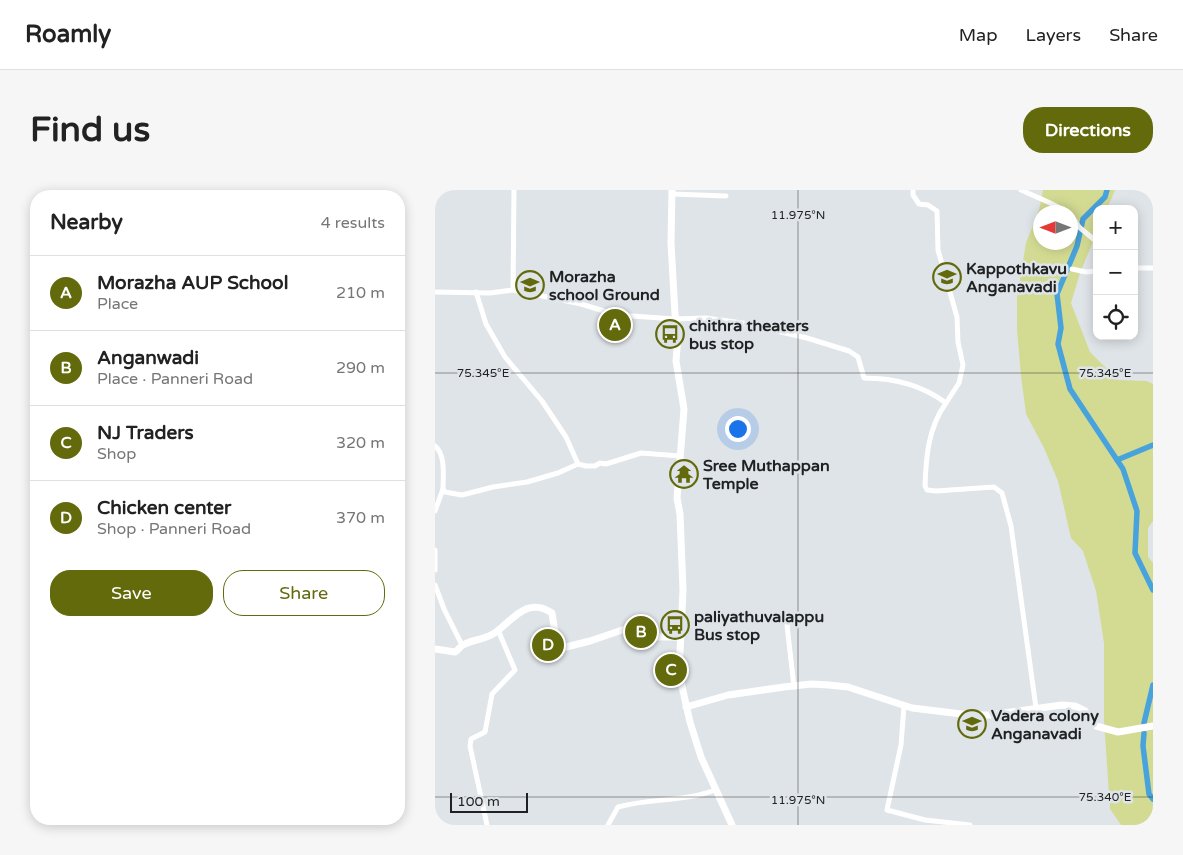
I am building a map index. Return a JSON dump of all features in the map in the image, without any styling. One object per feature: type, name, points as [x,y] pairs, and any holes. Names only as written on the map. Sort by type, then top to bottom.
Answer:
[{"type":"main road","points":[[672,192],[671,243],[675,320],[678,336],[677,361],[684,409],[677,498],[680,514],[680,558],[683,590],[679,673],[684,689],[686,707],[701,757],[732,825]]},
{"type":"main road","points":[[435,649],[455,652],[462,645],[482,639],[498,630],[518,612],[535,607],[544,608],[552,613],[556,640],[562,648],[643,625],[657,637],[680,637]]},
{"type":"main road","points":[[686,707],[728,695],[811,684],[848,687],[904,706],[970,715],[989,715],[1062,705],[1075,706],[1085,711],[1096,726],[1118,732],[1153,726]]},
{"type":"street","points":[[513,290],[514,190]]},
{"type":"street","points":[[913,190],[913,195],[919,204],[928,205],[937,211],[938,250],[957,317],[958,342],[963,364],[959,383],[931,432],[927,452],[925,486],[927,490],[936,491],[994,487],[1002,493],[1007,507],[1013,543],[1036,708]]},
{"type":"street","points":[[1021,190],[1053,205]]},
{"type":"street","points":[[672,192],[725,196]]},
{"type":"street","points":[[1078,224],[1093,238]]},
{"type":"street","points":[[1138,268],[1153,268]]},
{"type":"street","points":[[1072,269],[1093,271]]},
{"type":"street","points":[[435,292],[513,290],[581,304],[617,315],[675,320],[706,318],[742,323],[849,351],[858,357],[864,378],[898,380],[919,388],[946,403]]},
{"type":"street","points":[[476,292],[486,324],[505,357],[542,401],[566,438],[578,464]]},
{"type":"street","points":[[435,446],[442,458],[443,489],[435,511]]},
{"type":"street","points":[[443,489],[445,492],[462,495],[493,487],[527,482],[558,473],[578,464],[595,466],[600,463],[606,464],[641,453],[680,456]]},
{"type":"street","points":[[435,550],[435,570]]},
{"type":"street","points":[[435,585],[444,609],[462,645]]},
{"type":"street","points":[[795,687],[787,625],[806,617]]},
{"type":"street","points":[[487,825],[470,746],[471,739],[485,732],[492,694],[515,670],[498,630]]},
{"type":"street","points":[[904,706],[901,744],[887,810],[925,820],[970,825]]},
{"type":"street","points":[[608,825],[618,807],[631,803],[701,795],[715,790]]},
{"type":"green space","points":[[1043,190],[1115,190],[1109,205],[1093,205],[1093,242],[1080,273],[1071,303],[1090,352],[1118,380],[1147,381],[1153,384],[1153,521],[1148,528],[1148,557],[1153,563],[1153,825],[1121,825],[1110,809],[1104,721],[1104,643],[1096,591],[1083,551],[1071,538],[1058,481],[1044,448],[1026,414],[1017,330],[1017,298],[1026,243],[1033,225],[1033,250],[1078,250],[1078,205],[1040,205]]},
{"type":"waterway","points":[[1107,190],[1105,197],[1083,219],[1077,246],[1057,294],[1061,328],[1058,344],[1070,389],[1123,469],[1137,511],[1135,553],[1153,590]]},
{"type":"waterway","points":[[1117,460],[1153,445]]},
{"type":"waterway","points":[[1144,723],[1153,685]]},
{"type":"waterway","points":[[1144,733],[1143,746],[1149,794],[1153,799]]},
{"type":"place","name":"Kappothkavu Anganavadi","points":[[947,277]]},
{"type":"place","name":"Morazha school Ground","points":[[530,285]]},
{"type":"place","name":"Morazha AUP School","points":[[615,325]]},
{"type":"place","name":"chithra theaters bus stop","points":[[670,334]]},
{"type":"place","name":"Sree Muthappan Temple","points":[[684,474]]},
{"type":"place","name":"paliyathuvalappu Bus stop","points":[[675,625]]},
{"type":"place","name":"Anganwadi","points":[[641,632]]},
{"type":"place","name":"Chicken center","points":[[548,645]]},
{"type":"place","name":"NJ Traders","points":[[671,670]]},
{"type":"place","name":"Vadera colony Anganavadi","points":[[972,724]]}]
